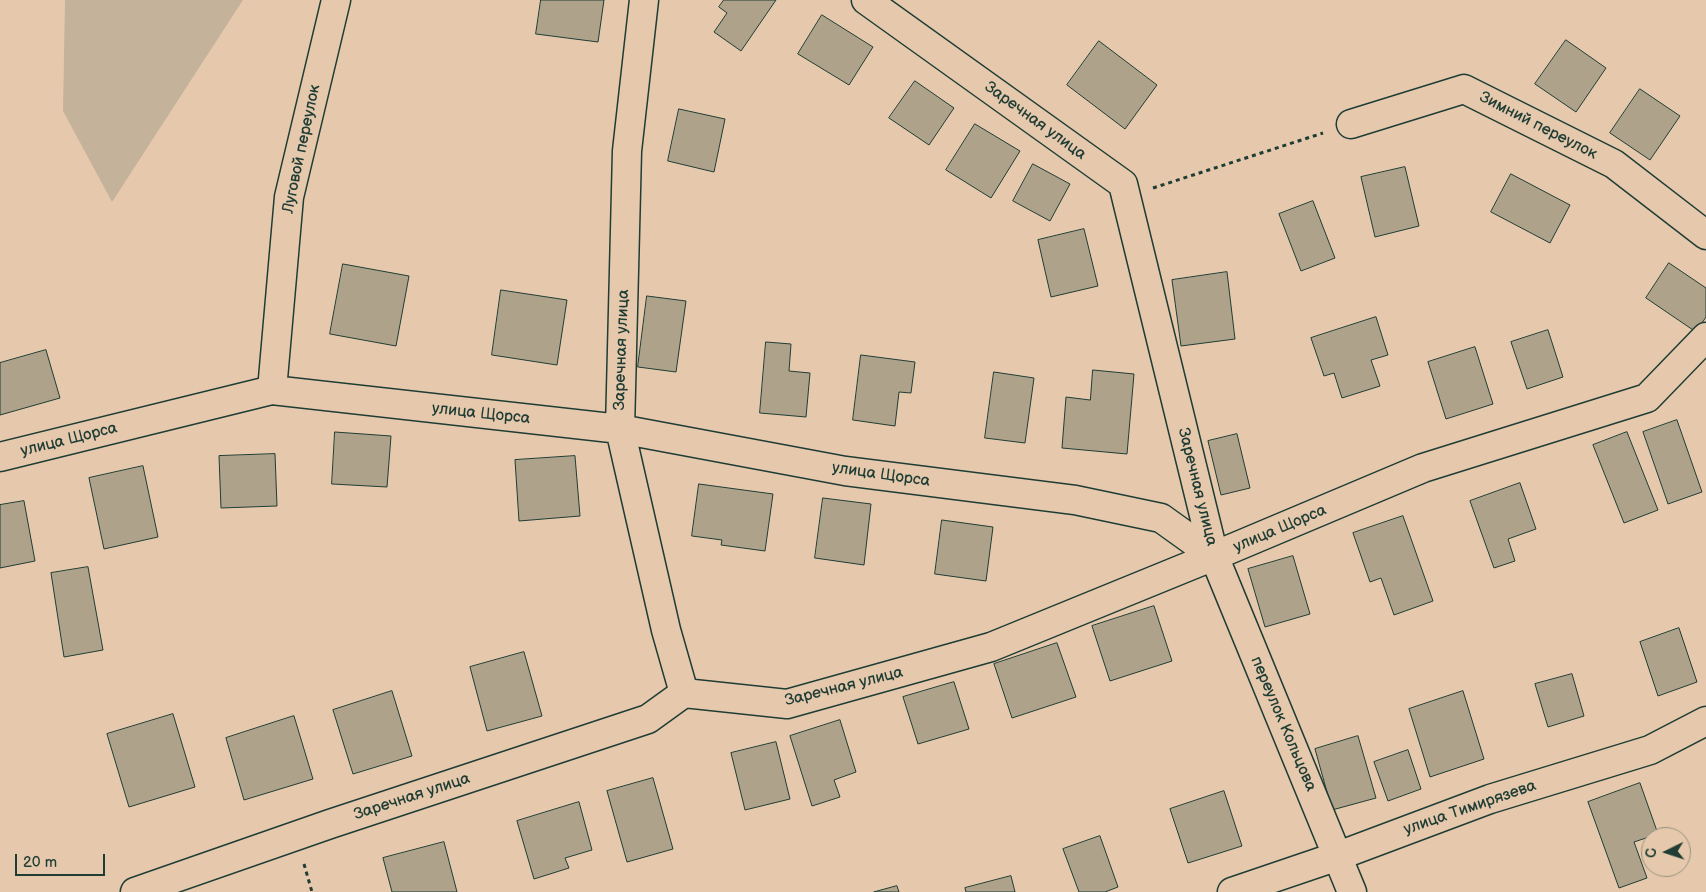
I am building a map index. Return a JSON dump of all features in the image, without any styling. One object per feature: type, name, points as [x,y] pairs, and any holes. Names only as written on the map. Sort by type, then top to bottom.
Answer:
[{"type":"street","name":"Луговой переулок","points":[[272,390],[288,197],[336,0]]},
{"type":"street","name":"Заречная улица","points":[[644,0],[627,151],[620,429],[666,630],[684,693]]},
{"type":"street","name":"Заречная улица","points":[[135,892],[330,824],[648,719],[684,693],[787,704],[991,648],[1214,556],[1123,184],[866,0]]},
{"type":"street","name":"Зимний переулок","points":[[1351,124],[1464,89],[1614,164],[1706,235]]},
{"type":"street","name":"улица Щорса","points":[[0,457],[272,390],[620,429],[845,470],[1074,500],[1161,518],[1214,556],[1423,468],[1647,398],[1706,337]]},
{"type":"street","name":"переулок Кольцова","points":[[1214,556],[1352,892]]},
{"type":"street","name":"улица Тимирязева","points":[[1232,892],[1338,856],[1490,799],[1650,750],[1706,721]]},
{"type":"path","points":[[1127,197],[1351,124]]},
{"type":"shaded area","points":[[65,0],[243,0],[112,202],[63,111]]},
{"type":"building","points":[[541,0],[604,0],[598,42],[536,34]]},
{"type":"building","points":[[724,0],[776,0],[741,51],[714,32],[727,13],[719,7]]},
{"type":"building","points":[[822,15],[873,47],[849,85],[798,54]]},
{"type":"building","points":[[1566,40],[1606,68],[1576,112],[1535,84]]},
{"type":"building","points":[[1099,41],[1157,85],[1125,129],[1067,85]]},
{"type":"building","points":[[915,81],[954,108],[929,145],[889,118]]},
{"type":"building","points":[[1640,89],[1680,116],[1650,160],[1610,133]]},
{"type":"building","points":[[679,109],[725,119],[714,172],[668,161]]},
{"type":"building","points":[[975,124],[1020,151],[991,198],[946,170]]},
{"type":"building","points":[[1033,164],[1070,184],[1050,221],[1013,201]]},
{"type":"building","points":[[1405,167],[1419,226],[1375,237],[1361,177]]},
{"type":"building","points":[[1511,174],[1570,205],[1550,243],[1491,212]]},
{"type":"building","points":[[1313,201],[1335,258],[1301,271],[1279,214]]},
{"type":"building","points":[[1084,229],[1098,286],[1051,297],[1038,240]]},
{"type":"building","points":[[1669,263],[1706,288],[1706,317],[1696,332],[1646,298]]},
{"type":"building","points":[[343,264],[409,276],[396,346],[330,334]]},
{"type":"building","points":[[1227,272],[1235,339],[1181,346],[1172,280]]},
{"type":"building","points":[[501,290],[567,300],[557,365],[492,355]]},
{"type":"building","points":[[647,296],[686,301],[676,372],[638,367]]},
{"type":"building","points":[[1376,317],[1388,355],[1371,360],[1380,386],[1342,398],[1334,373],[1324,376],[1311,338]]},
{"type":"building","points":[[1548,330],[1563,377],[1527,389],[1511,342]]},
{"type":"building","points":[[766,342],[791,344],[789,371],[810,373],[806,417],[760,413]]},
{"type":"building","points":[[1475,347],[1493,404],[1446,419],[1428,362]]},
{"type":"building","points":[[46,350],[60,398],[0,415],[0,363]]},
{"type":"building","points":[[861,355],[915,362],[911,393],[899,392],[895,426],[853,420]]},
{"type":"building","points":[[1093,370],[1134,374],[1127,454],[1062,448],[1066,397],[1090,400]]},
{"type":"building","points":[[994,372],[1034,378],[1025,443],[985,438]]},
{"type":"building","points":[[1677,420],[1702,492],[1668,504],[1643,432]]},
{"type":"building","points":[[335,432],[391,436],[387,487],[332,484]]},
{"type":"building","points":[[1627,432],[1658,510],[1624,523],[1593,445]]},
{"type":"building","points":[[1237,434],[1250,488],[1221,495],[1208,441]]},
{"type":"building","points":[[275,454],[277,506],[221,508],[219,456]]},
{"type":"building","points":[[575,456],[580,516],[519,521],[515,460]]},
{"type":"building","points":[[143,466],[158,537],[104,549],[89,478]]},
{"type":"building","points":[[1520,483],[1536,529],[1508,539],[1515,561],[1494,568],[1470,501]]},
{"type":"building","points":[[699,484],[773,494],[765,551],[721,545],[722,540],[692,536]]},
{"type":"building","points":[[823,498],[871,504],[864,565],[815,558]]},
{"type":"building","points":[[24,501],[35,561],[0,568],[0,505]]},
{"type":"building","points":[[1403,516],[1433,601],[1394,615],[1381,578],[1370,582],[1353,533]]},
{"type":"building","points":[[942,520],[993,527],[986,581],[935,574]]},
{"type":"building","points":[[1293,556],[1310,614],[1265,627],[1248,569]]},
{"type":"building","points":[[88,567],[103,650],[64,657],[51,573]]},
{"type":"building","points":[[1154,606],[1172,661],[1110,681],[1092,626]]},
{"type":"building","points":[[1679,628],[1697,682],[1658,696],[1640,642]]},
{"type":"building","points":[[1057,643],[1076,697],[1012,718],[994,664]]},
{"type":"building","points":[[524,652],[542,716],[487,731],[470,667]]},
{"type":"building","points":[[1572,674],[1584,716],[1548,727],[1535,684]]},
{"type":"building","points":[[954,682],[969,729],[918,744],[903,697]]},
{"type":"building","points":[[392,691],[412,756],[353,774],[333,710]]},
{"type":"building","points":[[1463,691],[1484,759],[1430,777],[1409,709]]},
{"type":"building","points":[[173,714],[195,787],[129,807],[107,734]]},
{"type":"building","points":[[294,716],[313,779],[244,800],[226,738]]},
{"type":"building","points":[[840,720],[856,772],[834,780],[840,797],[812,806],[790,736]]},
{"type":"building","points":[[1358,736],[1376,798],[1332,810],[1315,749]]},
{"type":"building","points":[[776,742],[790,799],[745,810],[731,753]]},
{"type":"building","points":[[1408,750],[1421,789],[1388,801],[1374,762]]},
{"type":"building","points":[[653,778],[673,849],[627,862],[607,791]]},
{"type":"building","points":[[1640,783],[1656,827],[1641,827],[1641,840],[1634,842],[1641,861],[1641,877],[1647,878],[1619,888],[1588,802]]},
{"type":"building","points":[[1224,791],[1242,846],[1188,863],[1170,809]]},
{"type":"building","points":[[579,802],[592,850],[565,858],[569,868],[534,879],[517,821]]},
{"type":"building","points":[[1100,836],[1118,887],[1105,892],[1079,892],[1063,849]]},
{"type":"building","points":[[444,842],[457,892],[392,892],[383,858]]},
{"type":"building","points":[[1011,876],[1015,892],[966,892],[965,888]]},
{"type":"building","points":[[897,886],[899,892],[874,892]]}]
